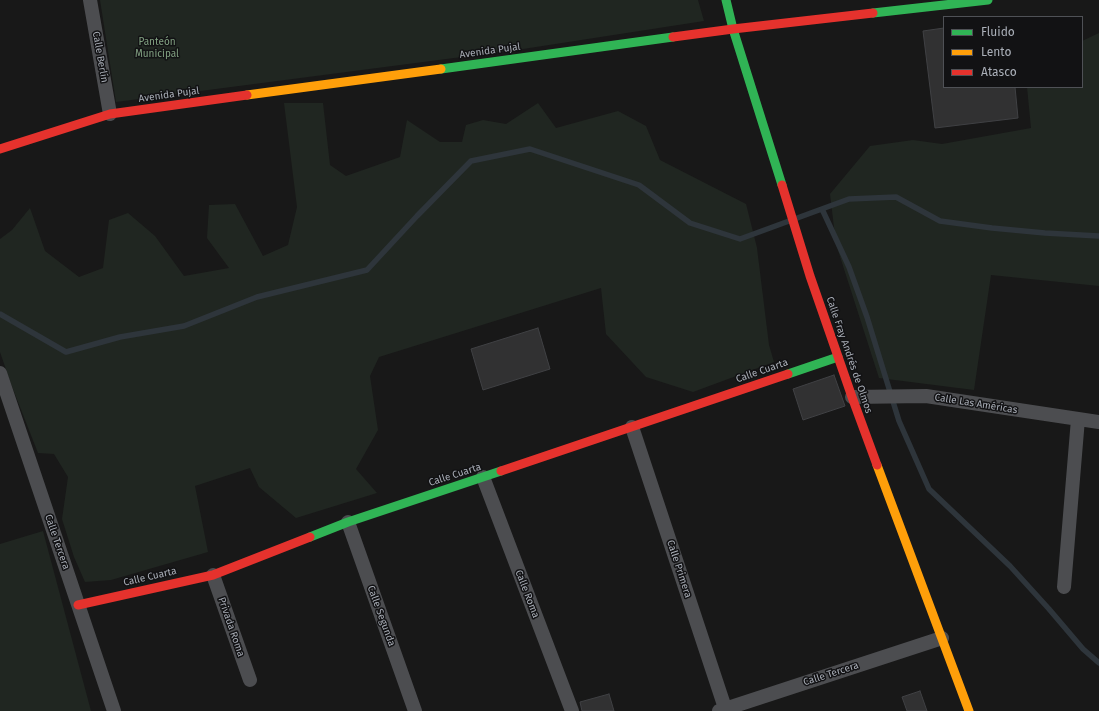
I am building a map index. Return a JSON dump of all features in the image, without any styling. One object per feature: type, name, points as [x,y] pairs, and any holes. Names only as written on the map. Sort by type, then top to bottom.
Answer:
[{"type":"street","name":"Calle Berlín","points":[[90,0],[110,114]]},
{"type":"street","name":"Calle Fray Andrés de Olmos","points":[[726,0],[733,29],[810,276],[852,397],[969,711]]},
{"type":"street","name":"Avenida Pujal","points":[[0,149],[110,114],[733,29],[988,0]]},
{"type":"street","name":"Calle Cuarta","points":[[78,605],[213,574],[348,522],[838,357]]},
{"type":"street","name":"Calle Tercera","points":[[0,373],[114,711]]},
{"type":"street","name":"Calle Las Américas","points":[[852,397],[926,396],[1099,422]]},
{"type":"street","points":[[1064,587],[1078,419]]},
{"type":"street","name":"Calle Primera","points":[[632,427],[723,710]]},
{"type":"street","name":"Calle Roma","points":[[482,477],[572,711]]},
{"type":"street","name":"Calle Segunda","points":[[348,522],[415,711]]},
{"type":"street","name":"Privada Roma","points":[[213,574],[250,680]]},
{"type":"street","name":"Calle Tercera","points":[[723,710],[942,638]]},
{"type":"green space","name":"Panteón Municipal","points":[[100,0],[698,0],[704,21],[523,49],[116,102]]},
{"type":"green space","points":[[1099,33],[1099,286],[991,275],[974,390],[879,378],[836,244],[830,194],[870,146],[913,140],[942,144],[1031,128],[1027,88],[1083,88],[1083,41]]},
{"type":"green space","points":[[284,103],[323,103],[330,165],[346,176],[400,157],[407,120],[440,142],[462,142],[466,125],[483,120],[506,124],[538,103],[556,128],[618,111],[646,126],[660,160],[746,204],[757,248],[769,345],[774,362],[693,392],[646,377],[606,334],[601,288],[379,357],[370,376],[378,430],[356,469],[377,493],[296,518],[259,487],[250,468],[195,486],[208,552],[111,580],[85,582],[74,557],[62,519],[68,477],[54,454],[38,453],[0,352],[0,239],[12,230],[30,208],[45,251],[79,277],[103,268],[109,220],[128,213],[155,236],[184,276],[229,268],[207,238],[209,205],[235,204],[263,256],[288,245],[297,207]]},
{"type":"green space","points":[[43,531],[91,711],[0,711],[0,544]]},
{"type":"building","points":[[943,28],[943,88],[1015,88],[1018,118],[935,128],[923,31]]},
{"type":"building","points":[[538,328],[550,369],[483,390],[471,349]]},
{"type":"building","points":[[834,375],[845,406],[803,420],[793,389]]},
{"type":"building","points":[[920,691],[927,711],[907,711],[902,697]]},
{"type":"building","points":[[609,694],[614,711],[582,711],[580,702]]},
{"type":"waterway","points":[[0,314],[66,352],[120,337],[184,326],[257,297],[367,270],[471,161],[530,149],[639,185],[690,223],[740,239],[849,199],[896,197],[940,221],[992,228],[1099,236]]},
{"type":"waterway","points":[[822,209],[849,267],[867,317],[899,421],[929,489],[1010,566],[1083,649],[1099,663]]},
{"type":"traffic: fast","points":[[726,0],[733,29],[782,185]]},
{"type":"traffic: fast","points":[[873,13],[988,0]]},
{"type":"traffic: fast","points":[[441,69],[673,37]]},
{"type":"traffic: fast","points":[[788,374],[838,357]]},
{"type":"traffic: fast","points":[[310,537],[348,522],[501,471]]},
{"type":"traffic: slow","points":[[247,95],[441,69]]},
{"type":"traffic: slow","points":[[877,465],[969,711]]},
{"type":"traffic: jam","points":[[673,37],[873,13]]},
{"type":"traffic: jam","points":[[0,149],[110,114],[247,95]]},
{"type":"traffic: jam","points":[[782,185],[810,276],[877,465]]},
{"type":"traffic: jam","points":[[501,471],[788,374]]},
{"type":"traffic: jam","points":[[78,605],[213,575],[310,537]]}]
